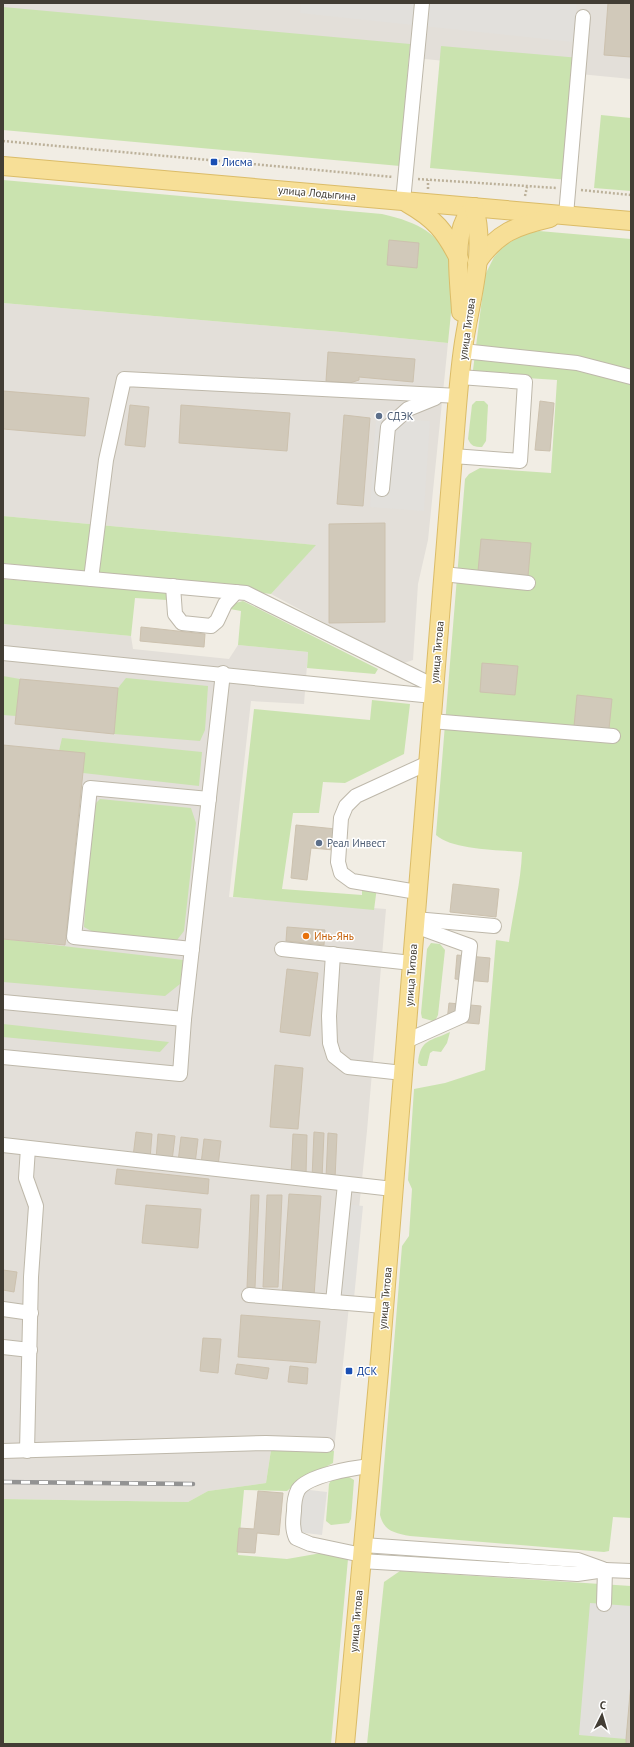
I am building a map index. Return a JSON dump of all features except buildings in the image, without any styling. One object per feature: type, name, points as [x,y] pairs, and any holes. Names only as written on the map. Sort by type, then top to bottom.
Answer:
[{"type":"main road","name":"улица Лодыгина","points":[[3,166],[631,221]]},
{"type":"main road","points":[[403,201],[426,214],[440,226],[459,259]]},
{"type":"main road","points":[[463,351],[459,259],[460,233],[465,220],[474,207]]},
{"type":"main road","name":"улица Титова","points":[[345,1744],[384,1306],[453,456],[453,396],[460,377],[477,262],[479,235],[474,207]]},
{"type":"main road","points":[[477,262],[488,247],[503,234],[522,225],[566,215]]},
{"type":"street","points":[[403,201],[422,3]]},
{"type":"street","points":[[566,215],[582,17]]},
{"type":"street","points":[[463,351],[577,363],[631,377]]},
{"type":"street","points":[[453,456],[520,461],[526,382],[460,377]]},
{"type":"street","points":[[91,579],[106,460],[124,378],[453,396]]},
{"type":"street","points":[[382,489],[388,427],[408,409],[429,399],[453,396]]},
{"type":"street","points":[[3,571],[246,593],[434,691]]},
{"type":"street","points":[[443,574],[528,582]]},
{"type":"street","points":[[173,586],[175,614],[182,622],[211,626],[217,620],[225,604],[236,592]]},
{"type":"street","points":[[3,653],[434,691]]},
{"type":"street","points":[[3,1057],[180,1074],[184,1020],[223,673]]},
{"type":"street","points":[[431,721],[613,736]]},
{"type":"street","points":[[417,892],[352,881],[342,872],[338,862],[341,818],[346,806],[356,796],[428,763]]},
{"type":"street","points":[[192,949],[74,937],[89,795],[90,788],[209,800]]},
{"type":"street","points":[[415,922],[494,926]]},
{"type":"street","points":[[406,1041],[462,1016],[470,946],[415,922]]},
{"type":"street","points":[[282,949],[412,963]]},
{"type":"street","points":[[333,954],[329,1016],[330,1043],[334,1056],[348,1067],[403,1073]]},
{"type":"street","points":[[3,1002],[184,1020]]},
{"type":"street","points":[[3,1146],[393,1189]]},
{"type":"street","points":[[27,1451],[31,1277],[36,1206],[26,1178],[28,1148]]},
{"type":"street","points":[[333,1302],[345,1184]]},
{"type":"street","points":[[249,1295],[384,1306]]},
{"type":"street","points":[[3,1309],[31,1313]]},
{"type":"street","points":[[3,1347],[30,1350]]},
{"type":"street","points":[[3,1451],[266,1443],[327,1445]]},
{"type":"street","points":[[370,1466],[336,1471],[311,1481],[299,1489],[295,1498],[293,1531],[296,1538],[310,1544],[362,1554],[577,1574],[605,1570],[631,1571]]},
{"type":"street","points":[[604,1604],[605,1570]]},
{"type":"path","points":[[3,141],[405,178],[569,188],[631,195]]},
{"type":"shaded area","points":[[3,3],[631,3],[631,79],[3,18]]},
{"type":"shaded area","points":[[301,3],[577,3],[573,42],[300,13]]},
{"type":"shaded area","points":[[3,303],[341,332],[448,343],[428,540],[418,584],[413,660],[401,664],[271,594],[315,545],[3,516]]},
{"type":"shaded area","points":[[376,418],[430,421],[424,511],[370,507]]},
{"type":"shaded area","points":[[3,624],[131,636],[133,649],[229,659],[238,645],[308,652],[304,704],[251,701],[229,897],[386,909],[367,1131],[334,1451],[271,1450],[266,1483],[208,1491],[188,1502],[3,1499]]},
{"type":"shaded area","points":[[345,1204],[363,1206],[354,1298],[336,1296]]},
{"type":"shaded area","points":[[301,1489],[327,1492],[322,1535],[297,1532]]},
{"type":"shaded area","points":[[590,1603],[631,1606],[631,1683],[626,1739],[579,1735]]},
{"type":"green space","points":[[3,7],[410,44],[400,166],[3,130]]},
{"type":"green space","points":[[441,46],[580,58],[569,180],[430,168]]},
{"type":"green space","points":[[601,115],[631,118],[631,191],[594,188]]},
{"type":"green space","points":[[3,180],[382,214],[409,222],[428,232],[441,244],[448,259],[452,276],[452,296],[448,343],[341,332],[3,303]]},
{"type":"green space","points":[[539,231],[631,239],[631,1518],[613,1517],[609,1551],[604,1552],[410,1536],[399,1534],[387,1528],[384,1525],[380,1515],[402,1246],[409,1236],[412,1189],[408,1180],[414,1089],[445,1083],[485,1070],[496,940],[509,942],[520,874],[522,852],[489,850],[453,844],[436,835],[465,479],[469,474],[480,468],[551,473],[557,380],[480,375],[473,370],[485,275],[494,257],[505,245],[524,234]]},
{"type":"green space","points":[[476,401],[484,401],[488,405],[486,441],[482,447],[473,446],[468,439],[472,405]]},
{"type":"green space","points":[[3,516],[316,545],[271,594],[3,563]]},
{"type":"green space","points":[[3,579],[168,592],[167,600],[135,598],[131,636],[3,624]]},
{"type":"green space","points":[[243,601],[378,669],[375,674],[307,668],[308,652],[238,645],[241,611],[230,609],[232,604]]},
{"type":"green space","points":[[3,676],[20,679],[16,716],[3,715]]},
{"type":"green space","points":[[126,678],[208,686],[205,730],[200,741],[114,734],[118,688]]},
{"type":"green space","points":[[372,700],[410,704],[404,754],[345,783],[323,782],[319,813],[293,813],[282,889],[362,895],[362,886],[377,887],[374,910],[233,897],[254,709],[370,720]]},
{"type":"green space","points":[[62,738],[202,752],[199,786],[83,773],[59,751]]},
{"type":"green space","points":[[100,799],[191,808],[196,823],[184,931],[177,940],[95,933],[84,927],[92,807]]},
{"type":"green space","points":[[3,939],[183,960],[180,984],[165,996],[3,982]]},
{"type":"green space","points":[[431,943],[440,944],[445,950],[438,1015],[433,1021],[422,1018],[421,1013],[427,949]]},
{"type":"green space","points":[[3,1024],[169,1042],[160,1052],[3,1037]]},
{"type":"green space","points":[[450,1032],[447,1043],[441,1052],[433,1051],[430,1053],[427,1066],[421,1066],[418,1063],[419,1055],[424,1045],[432,1039]]},
{"type":"green space","points":[[271,1450],[334,1451],[333,1463],[299,1481],[287,1491],[244,1490],[238,1555],[287,1559],[333,1551],[348,1559],[331,1744],[3,1744],[3,1499],[188,1502],[208,1491],[266,1483]]},
{"type":"green space","points":[[333,1477],[349,1477],[354,1480],[351,1519],[349,1523],[331,1525],[326,1521],[329,1484]]},
{"type":"green space","points":[[400,1571],[631,1586],[631,1744],[367,1744],[384,1582]]},
{"type":"railway","points":[[3,1482],[193,1484]]},
{"type":"place","name":"Лисма","points":[[214,162]]},
{"type":"place","name":"СДЭК","points":[[379,416]]},
{"type":"place","name":"Реал Инвест","points":[[319,843]]},
{"type":"place","name":"Инь-Янь","points":[[306,936]]},
{"type":"place","name":"ДСК","points":[[349,1371]]}]
